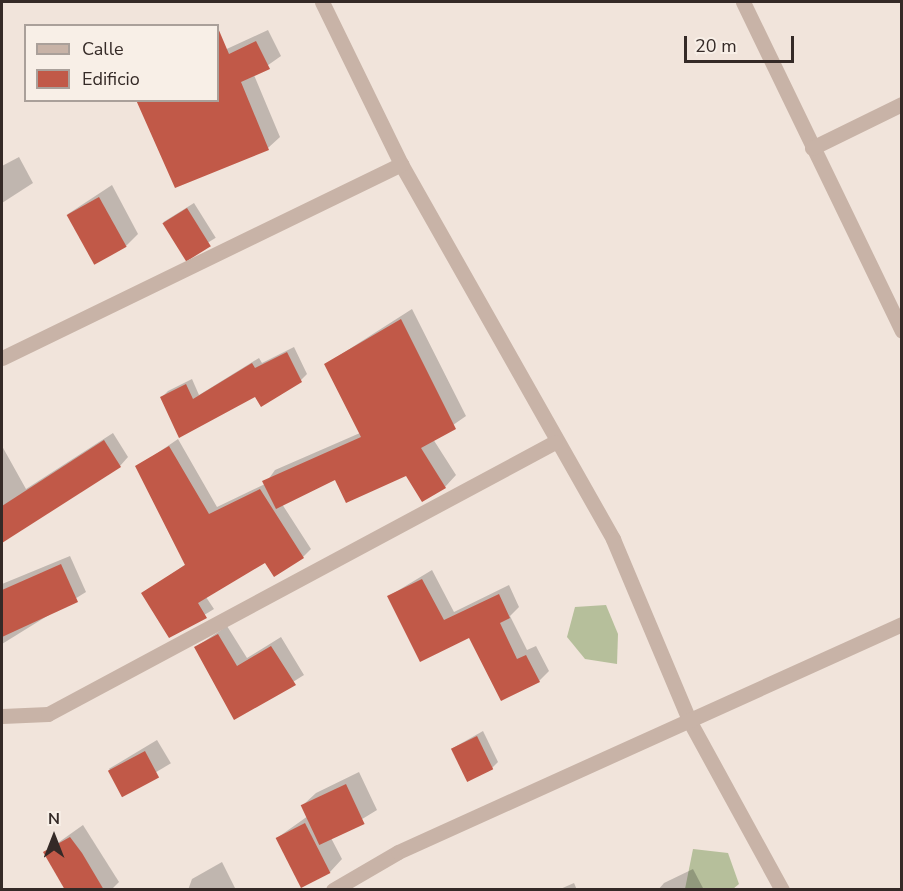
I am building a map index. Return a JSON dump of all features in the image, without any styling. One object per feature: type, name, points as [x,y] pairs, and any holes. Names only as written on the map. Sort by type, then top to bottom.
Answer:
[{"type":"street","points":[[322,2],[401,164],[555,442],[613,539],[690,722],[782,890]]},
{"type":"street","points":[[743,2],[902,331]]},
{"type":"street","points":[[812,148],[902,104]]},
{"type":"street","points":[[2,358],[401,164]]},
{"type":"street","points":[[2,716],[48,714],[555,442]]},
{"type":"street","points":[[333,890],[398,852],[690,722],[902,624]]},
{"type":"green space","points":[[606,605],[618,634],[617,664],[585,659],[567,637],[575,607]]},
{"type":"green space","points":[[693,849],[728,853],[739,884],[733,889],[685,889]]},
{"type":"building","points":[[219,30],[229,54],[256,41],[270,69],[241,82],[269,150],[175,188],[137,102],[219,102]]},
{"type":"building","points":[[99,197],[127,247],[94,265],[67,215]]},
{"type":"building","points":[[187,208],[211,246],[186,262],[162,223]]},
{"type":"building","points":[[401,319],[456,429],[421,448],[446,488],[422,502],[406,476],[346,503],[335,480],[276,509],[262,481],[361,437],[324,364]]},
{"type":"building","points":[[287,352],[302,382],[261,407],[255,397],[179,438],[160,397],[186,384],[193,399],[252,363],[255,368]]},
{"type":"building","points":[[104,440],[121,467],[2,543],[2,506]]},
{"type":"building","points":[[169,446],[209,514],[260,489],[304,558],[274,577],[265,563],[198,603],[207,618],[169,638],[141,593],[185,565],[135,466]]},
{"type":"building","points":[[61,564],[78,602],[2,637],[2,590]]},
{"type":"building","points":[[422,579],[444,620],[499,594],[510,618],[500,623],[517,659],[526,655],[540,682],[501,701],[469,638],[420,662],[387,596]]},
{"type":"building","points":[[218,634],[237,666],[271,646],[296,685],[234,720],[194,647]]},
{"type":"building","points":[[477,736],[493,769],[467,782],[451,749]]},
{"type":"building","points":[[145,751],[159,777],[122,797],[108,771]]},
{"type":"building","points":[[346,784],[365,824],[319,845],[301,805]]},
{"type":"building","points":[[305,823],[330,873],[301,888],[276,838]]},
{"type":"building","points":[[70,837],[104,890],[65,890],[43,852]]}]
